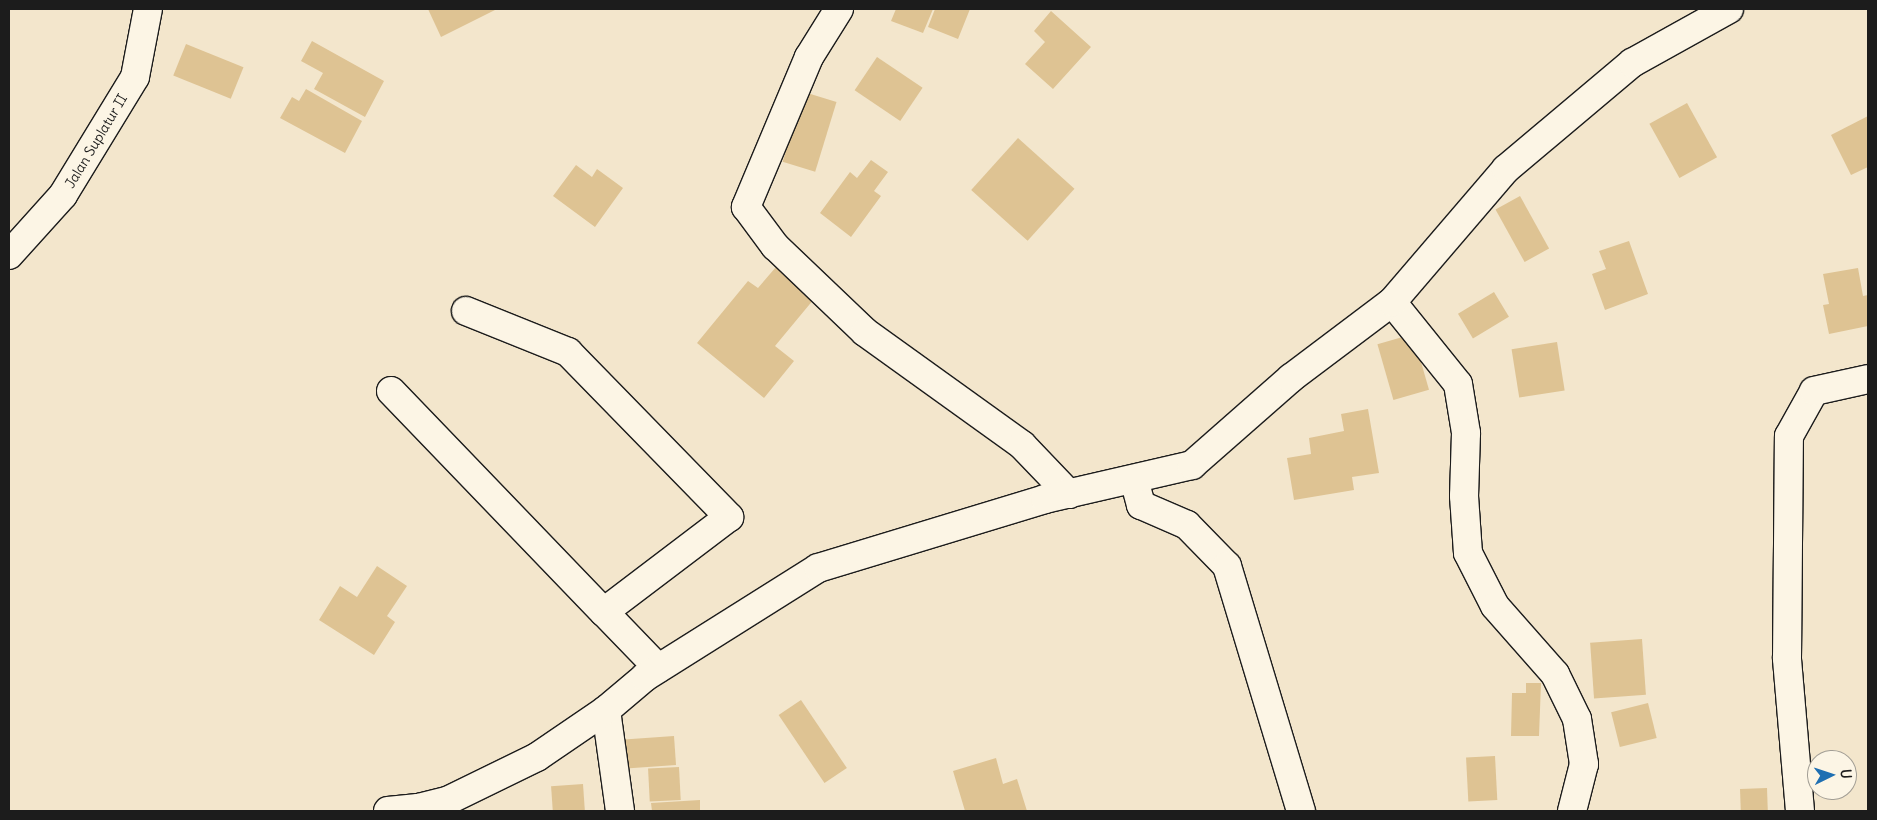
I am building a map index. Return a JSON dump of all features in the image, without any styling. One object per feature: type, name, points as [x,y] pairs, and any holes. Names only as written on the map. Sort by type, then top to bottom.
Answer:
[{"type":"street","name":"Jalan Suplatur II","points":[[9,255],[63,194],[135,77],[148,9]]},
{"type":"street","points":[[839,9],[809,57],[746,207],[775,246],[865,332],[1022,445],[1069,494]]},
{"type":"street","points":[[388,811],[450,806],[537,757],[606,710],[658,668],[818,568],[1036,501],[1192,465],[1291,378],[1392,302],[1506,169],[1632,63],[1728,9]]},
{"type":"street","points":[[1392,302],[1458,384],[1466,433],[1464,496],[1468,553],[1495,606],[1555,674],[1577,719],[1584,764],[1572,811]]},
{"type":"street","points":[[466,311],[568,352],[729,517],[604,612]]},
{"type":"street","points":[[1800,811],[1787,658],[1789,436],[1814,392],[1868,379]]},
{"type":"street","points":[[391,391],[658,668]]},
{"type":"street","points":[[1134,479],[1141,505],[1187,525],[1227,566],[1301,811]]},
{"type":"street","points":[[606,710],[620,811]]},
{"type":"building","points":[[428,9],[495,9],[495,10],[441,37]]},
{"type":"building","points":[[896,9],[933,9],[923,33],[891,21]]},
{"type":"building","points":[[935,9],[970,9],[958,39],[928,27]]},
{"type":"building","points":[[1051,11],[1091,47],[1053,89],[1025,64],[1045,42],[1034,31]]},
{"type":"building","points":[[312,41],[384,81],[365,117],[314,89],[323,73],[301,61]]},
{"type":"building","points":[[186,44],[243,67],[231,99],[173,76]]},
{"type":"building","points":[[877,57],[923,88],[900,121],[855,90]]},
{"type":"building","points":[[306,89],[362,121],[345,153],[280,118],[292,97],[299,101]]},
{"type":"building","points":[[804,92],[837,102],[815,172],[783,162]]},
{"type":"building","points":[[1687,103],[1717,157],[1679,178],[1649,124]]},
{"type":"building","points":[[1868,116],[1868,167],[1851,175],[1831,135]]},
{"type":"building","points":[[1018,138],[1074,189],[1028,241],[971,190]]},
{"type":"building","points":[[871,160],[888,172],[874,191],[881,196],[851,237],[820,213],[850,172],[857,178]]},
{"type":"building","points":[[576,165],[592,177],[597,169],[623,188],[595,227],[553,196]]},
{"type":"building","points":[[1520,196],[1549,248],[1525,262],[1496,210]]},
{"type":"building","points":[[1629,241],[1648,294],[1605,310],[1592,274],[1606,269],[1599,251]]},
{"type":"building","points":[[776,267],[814,299],[775,346],[794,361],[764,398],[697,343],[748,281],[758,288]]},
{"type":"building","points":[[1858,268],[1863,296],[1868,295],[1868,326],[1829,334],[1823,305],[1829,304],[1823,274]]},
{"type":"building","points":[[1494,292],[1509,317],[1473,338],[1458,314]]},
{"type":"building","points":[[1413,334],[1429,390],[1393,400],[1377,344]]},
{"type":"building","points":[[1557,342],[1565,390],[1519,398],[1512,349]]},
{"type":"building","points":[[1368,409],[1379,473],[1352,477],[1354,490],[1294,500],[1287,458],[1311,454],[1309,438],[1344,431],[1341,414]]},
{"type":"building","points":[[377,566],[407,586],[387,616],[395,622],[374,655],[319,620],[340,586],[357,597]]},
{"type":"building","points":[[1642,639],[1646,695],[1594,698],[1590,643]]},
{"type":"building","points":[[1526,683],[1541,683],[1539,736],[1511,736],[1512,693],[1526,693]]},
{"type":"building","points":[[801,700],[847,768],[824,783],[779,715]]},
{"type":"building","points":[[1648,703],[1657,738],[1620,747],[1611,712]]},
{"type":"building","points":[[674,736],[676,765],[626,768],[624,739]]},
{"type":"building","points":[[1495,756],[1497,800],[1468,801],[1466,758]]},
{"type":"building","points":[[996,758],[1003,784],[1017,779],[1027,811],[965,811],[953,771]]},
{"type":"building","points":[[679,767],[681,800],[650,802],[648,769]]},
{"type":"building","points":[[583,784],[585,811],[553,811],[551,786]]},
{"type":"building","points":[[1767,788],[1768,811],[1741,811],[1740,789]]},
{"type":"building","points":[[700,800],[700,811],[652,811],[651,803]]}]
